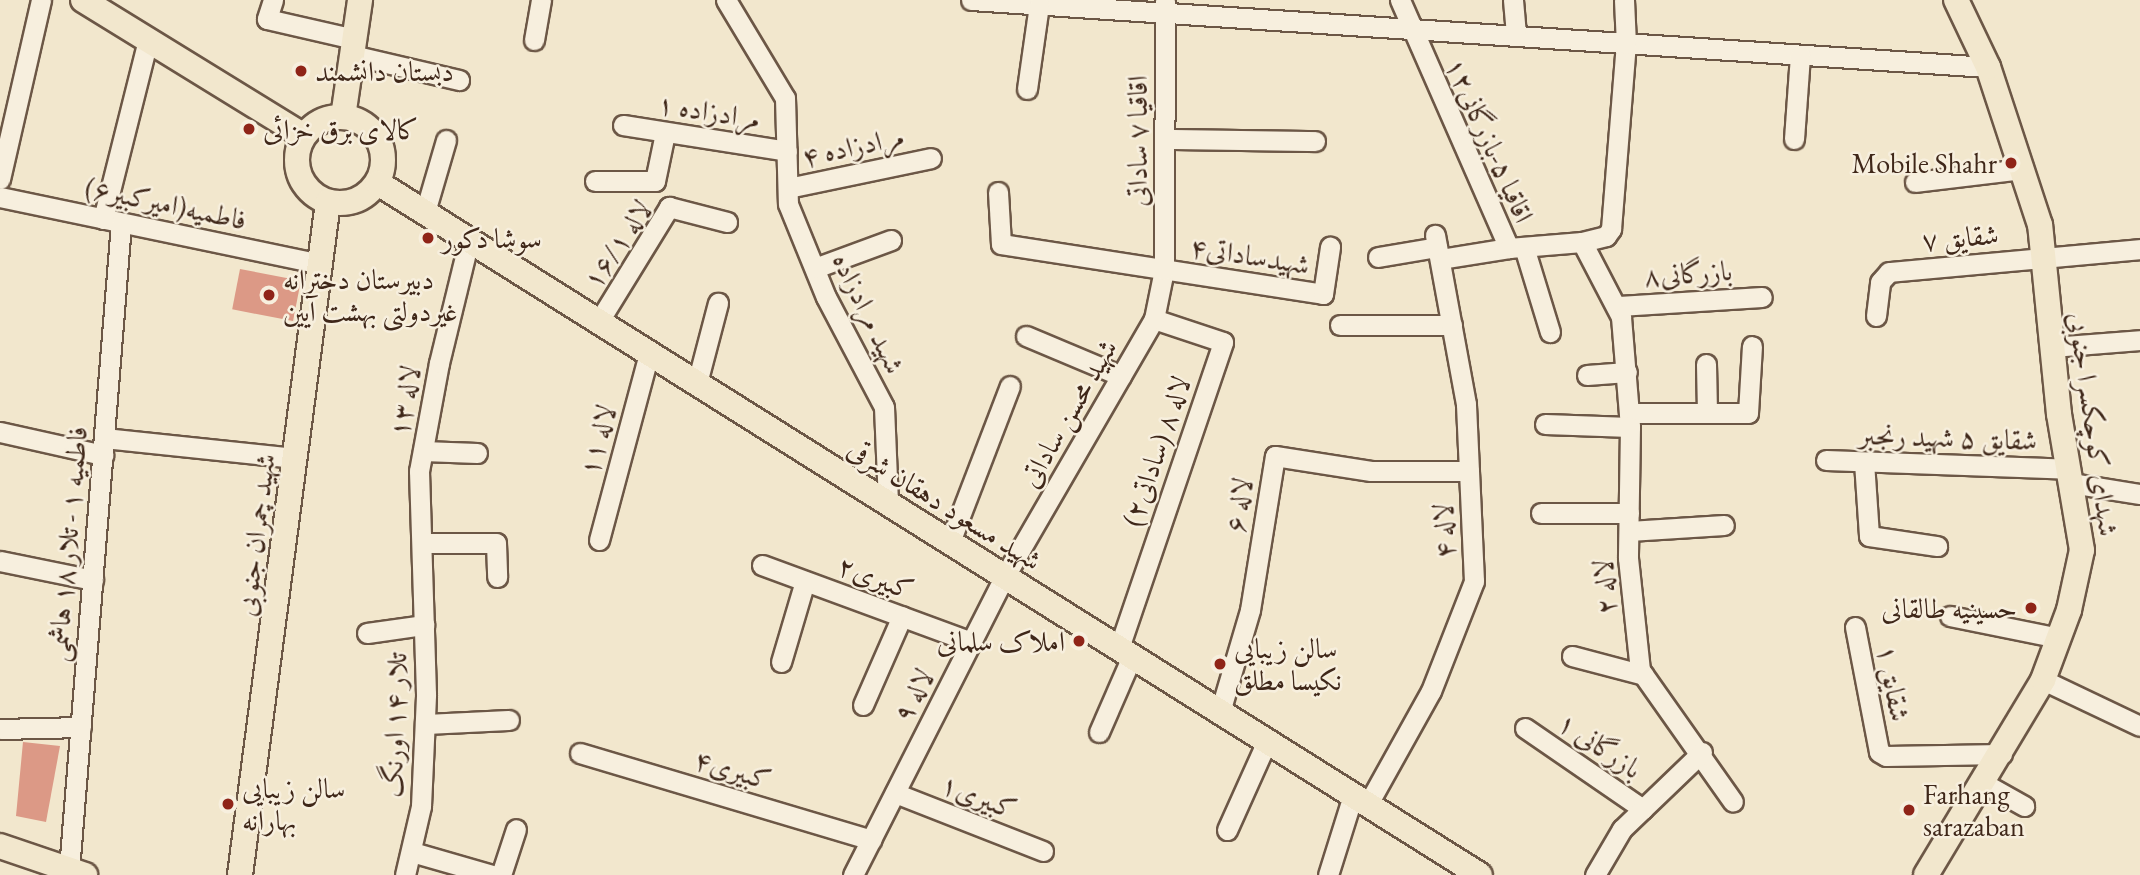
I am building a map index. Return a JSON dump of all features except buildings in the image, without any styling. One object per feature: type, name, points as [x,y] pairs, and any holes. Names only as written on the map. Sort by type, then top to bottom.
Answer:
[{"type":"main road","points":[[343,117],[360,0]]},
{"type":"main road","name":"شهدای کوچکسرا جنوبی","points":[[1926,875],[1985,784],[2043,680],[2059,638],[2082,550],[2052,347],[2040,225],[1987,67],[1956,0]]},
{"type":"main road","points":[[99,4],[148,40],[304,136]]},
{"type":"main road","points":[[343,117],[370,128],[379,140],[383,162],[378,183],[356,201],[328,202],[303,182],[297,167],[304,136],[321,122],[343,117]]},
{"type":"main road","name":"شهید مسعود دهقان شرقی","points":[[378,183],[1480,875]]},
{"type":"main road","name":"شهید چمران جنوبی","points":[[240,875],[328,202]]},
{"type":"main road","points":[[0,846],[77,872]]},
{"type":"street","points":[[0,179],[41,0]]},
{"type":"street","points":[[273,0],[267,19],[459,80]]},
{"type":"street","points":[[534,40],[541,0]]},
{"type":"street","name":"شهید مرادزاده","points":[[726,0],[785,98],[789,204],[815,268],[884,407],[888,503]]},
{"type":"street","points":[[971,0],[1039,5],[1165,6],[1410,29],[1987,67]]},
{"type":"street","name":"اقاقیا ۵-بازرگانی۱۲","points":[[1378,257],[1437,247],[1516,248],[1410,29],[1400,0]]},
{"type":"street","points":[[1513,0],[1516,36]]},
{"type":"street","points":[[1550,332],[1516,248],[1582,242],[1606,236],[1614,221],[1626,44],[1624,0]]},
{"type":"street","points":[[1027,89],[1039,5]]},
{"type":"street","name":"اقاقیا ۷ ساداتی","points":[[1164,270],[1165,6]]},
{"type":"street","name":"فاطمیه ۱ - تلار ۱۸ هاشمی","points":[[77,872],[81,727],[104,447],[112,221],[148,40]]},
{"type":"street","points":[[1794,139],[1800,55]]},
{"type":"street","name":"مرادزاده ۱","points":[[623,125],[787,151]]},
{"type":"street","points":[[595,181],[655,181],[665,133]]},
{"type":"street","points":[[1166,139],[1315,141]]},
{"type":"street","points":[[425,212],[446,140]]},
{"type":"street","name":"مرادزاده ۴","points":[[788,188],[931,158]]},
{"type":"street","points":[[1915,182],[2023,169]]},
{"type":"street","points":[[998,192],[1001,244],[1164,270]]},
{"type":"street","name":"فاطمیه(امیرکبیر۶)","points":[[0,197],[320,264]]},
{"type":"street","name":"لاله ۱۶/۱","points":[[599,321],[669,207],[727,222]]},
{"type":"street","name":"لاله ۱۳","points":[[423,575],[423,452],[469,240]]},
{"type":"street","points":[[815,268],[891,240]]},
{"type":"street","name":"لاله ۲","points":[[1582,242],[1619,306],[1630,420],[1629,522],[1640,670],[1702,752],[1733,802]]},
{"type":"street","name":"شهیدساداتی۴","points":[[1164,270],[1323,294],[1330,247]]},
{"type":"street","name":"لاله ۴","points":[[1328,875],[1361,800],[1431,691],[1474,581],[1466,404],[1437,247]]},
{"type":"street","name":"شقایق ۷","points":[[1876,316],[1883,275],[2140,249]]},
{"type":"street","name":"شهید محسن ساداتی","points":[[1005,576],[1154,319],[1164,270]]},
{"type":"street","name":"بازرگانی۸","points":[[1619,306],[1762,297]]},
{"type":"street","points":[[697,383],[718,303]]},
{"type":"street","name":"لاله ۸ (ساداتی۲)","points":[[1125,652],[1223,342],[1154,319]]},
{"type":"street","points":[[1340,325],[1452,325]]},
{"type":"street","points":[[1026,336],[1121,376]]},
{"type":"street","points":[[2052,347],[2140,340]]},
{"type":"street","points":[[1545,424],[1707,413],[1748,413],[1752,346]]},
{"type":"street","name":"لاله ۱۱","points":[[599,540],[649,353]]},
{"type":"street","points":[[1706,364],[1707,413]]},
{"type":"street","points":[[1587,375],[1627,372]]},
{"type":"street","points":[[950,542],[1010,386]]},
{"type":"street","points":[[0,432],[104,447],[295,458]]},
{"type":"street","points":[[423,452],[477,453]]},
{"type":"street","name":"لاله ۶","points":[[1220,712],[1250,610],[1275,456],[1371,471],[1469,471]]},
{"type":"street","name":"شقایق ۵ شهید رنجبر","points":[[1826,460],[2070,476],[2140,494]]},
{"type":"street","points":[[1864,462],[1869,536],[1937,545]]},
{"type":"street","points":[[1541,513],[1629,522],[1724,525]]},
{"type":"street","points":[[422,543],[496,543],[497,577]]},
{"type":"street","points":[[0,561],[93,580]]},
{"type":"street","name":"کبیری۲","points":[[762,565],[971,642]]},
{"type":"street","name":"تلار ۱۴ اورنگ","points":[[405,875],[421,806],[425,724],[423,575]]},
{"type":"street","name":"لاله ۹","points":[[853,875],[1005,576]]},
{"type":"street","points":[[781,662],[805,581]]},
{"type":"street","points":[[863,705],[902,616]]},
{"type":"street","points":[[1950,616],[2059,638]]},
{"type":"street","points":[[367,633],[424,625]]},
{"type":"street","name":"شقایق ۱","points":[[1855,627],[1879,752],[1886,756],[2002,754]]},
{"type":"street","points":[[1099,732],[1125,652]]},
{"type":"street","points":[[1572,656],[1644,675]]},
{"type":"street","points":[[2043,680],[2140,726]]},
{"type":"street","points":[[425,724],[509,720]]},
{"type":"street","points":[[0,729],[81,727]]},
{"type":"street","name":"بازرگانی ۱","points":[[1525,728],[1643,809]]},
{"type":"street","points":[[1227,830],[1268,741]]},
{"type":"street","points":[[1595,875],[1622,829],[1702,752]]},
{"type":"street","name":"کبیری۴","points":[[580,753],[871,840]]},
{"type":"street","points":[[1985,784],[2024,806]]},
{"type":"street","name":"کبیری۱","points":[[895,793],[1043,851]]},
{"type":"street","points":[[501,875],[516,829]]},
{"type":"street","points":[[412,852],[492,875]]},
{"type":"place","name":"دبستان دانشمند","points":[[301,71]]},
{"type":"place","name":"کالای برق خزائی","points":[[249,129]]},
{"type":"place","name":"Mobile Shahr","points":[[2011,163]]},
{"type":"place","name":"سوشا دکور","points":[[428,238]]},
{"type":"place","name":"دبیرستان دخترانه غیردولتی بهشت آیین","points":[[269,295]]},
{"type":"place","name":"حسینیه طالقانی","points":[[2031,608]]},
{"type":"place","name":"املاک سلمانی","points":[[1079,641]]},
{"type":"place","name":"سالن زیبایی نکیسا مطلق","points":[[1220,664]]},
{"type":"place","name":"سالن زیبایی بهارانه","points":[[228,804]]},
{"type":"place","name":"Farhang sarazaban","points":[[1909,810]]}]
